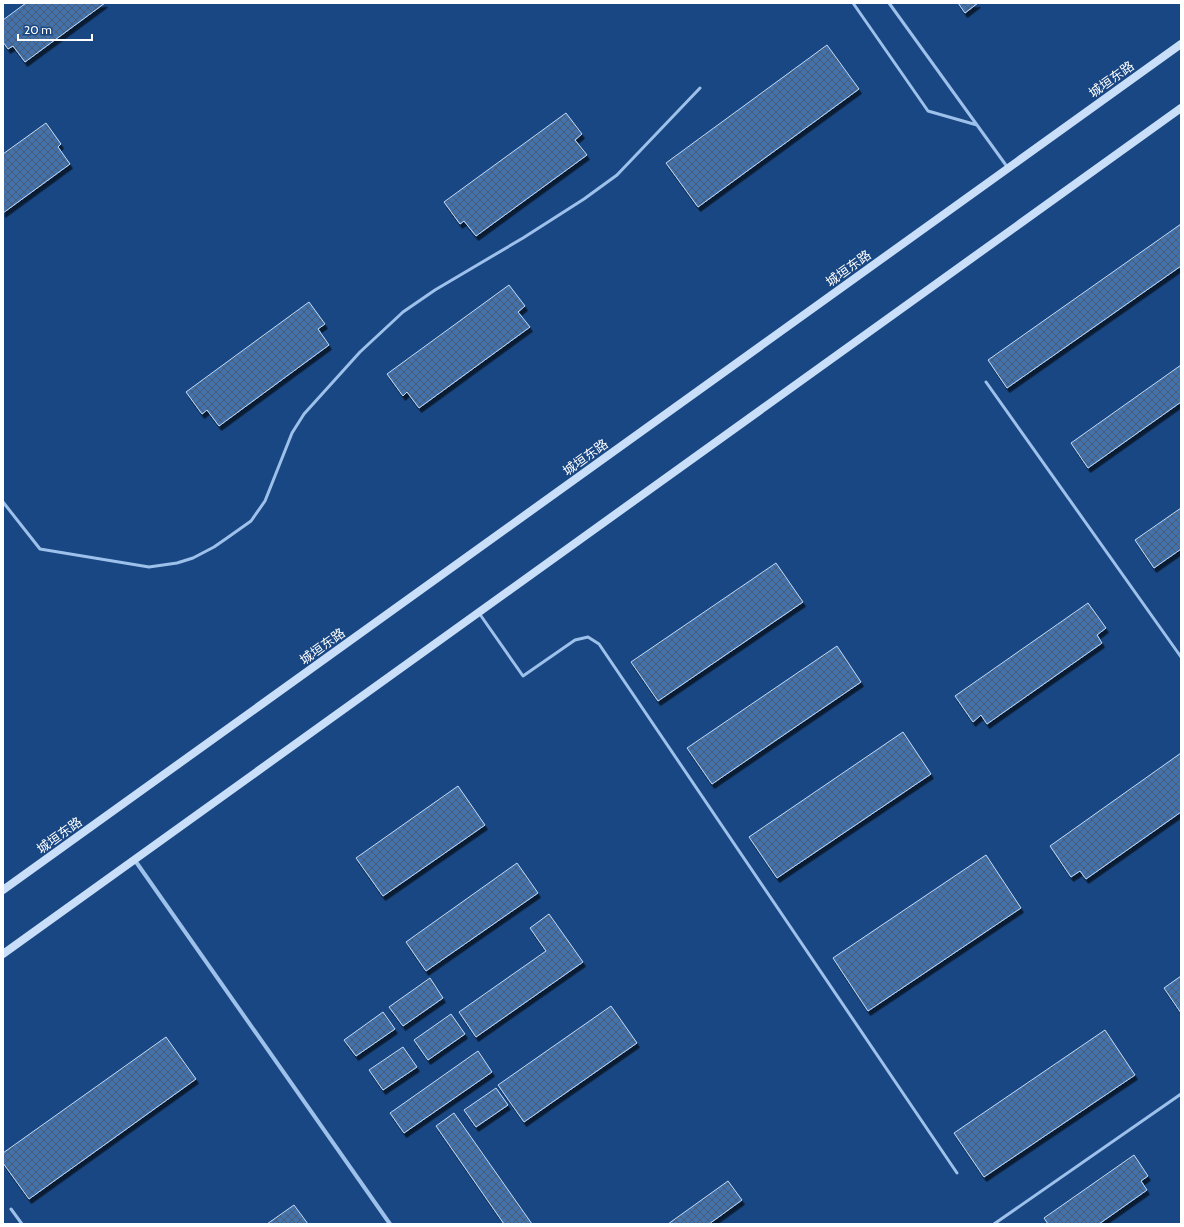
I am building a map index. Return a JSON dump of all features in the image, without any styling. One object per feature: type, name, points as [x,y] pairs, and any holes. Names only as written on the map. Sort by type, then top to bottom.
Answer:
[{"type":"main road","name":"城垣东路","points":[[3,890],[1181,44]]},
{"type":"main road","points":[[3,954],[1181,108]]},
{"type":"street","points":[[134,859],[390,1224]]},
{"type":"lane","points":[[853,3],[928,111],[977,125]]},
{"type":"lane","points":[[889,3],[1008,168]]},
{"type":"lane","points":[[3,502],[40,549],[149,567],[193,558],[214,547],[250,521],[266,501],[292,433],[304,414],[360,352],[403,312],[435,290],[523,238],[584,199],[617,174],[700,88]]},
{"type":"lane","points":[[986,382],[1181,657]]},
{"type":"lane","points":[[478,612],[523,676],[575,640],[588,637],[600,644],[957,1173]]},
{"type":"lane","points":[[994,1224],[1181,1094]]},
{"type":"lane","points":[[12,1209],[22,1224]]},
{"type":"building","points":[[26,3],[105,3],[25,62],[13,46],[8,49],[3,42],[3,20]]},
{"type":"building","points":[[958,3],[978,3],[965,13]]},
{"type":"building","points":[[827,45],[859,89],[698,207],[666,163]]},
{"type":"building","points":[[566,113],[582,134],[575,140],[587,155],[476,236],[464,221],[460,224],[444,202]]},
{"type":"building","points":[[46,123],[61,144],[58,147],[70,164],[3,213],[3,154]]},
{"type":"building","points":[[1181,224],[1181,266],[1007,388],[988,360]]},
{"type":"building","points":[[509,285],[525,306],[518,312],[530,327],[419,408],[407,392],[403,396],[387,374]]},
{"type":"building","points":[[309,302],[325,324],[318,329],[329,345],[219,426],[207,410],[202,414],[186,392]]},
{"type":"building","points":[[1181,365],[1181,402],[1088,468],[1071,443]]},
{"type":"building","points":[[1181,508],[1181,549],[1154,568],[1135,540]]},
{"type":"building","points":[[776,563],[803,602],[658,701],[631,662]]},
{"type":"building","points":[[1088,603],[1106,628],[1097,635],[1102,643],[987,724],[981,715],[973,722],[955,696]]},
{"type":"building","points":[[837,646],[861,682],[712,784],[687,748]]},
{"type":"building","points":[[903,732],[931,774],[777,878],[749,837]]},
{"type":"building","points":[[1181,753],[1181,812],[1086,879],[1080,871],[1071,877],[1050,846]]},
{"type":"building","points":[[458,786],[485,825],[383,896],[356,858]]},
{"type":"building","points":[[986,855],[1021,908],[868,1011],[833,958]]},
{"type":"building","points":[[517,863],[538,893],[426,971],[406,942]]},
{"type":"building","points":[[549,914],[583,962],[476,1037],[459,1012],[546,951],[530,928]]},
{"type":"building","points":[[1181,976],[1181,1013],[1164,988]]},
{"type":"building","points":[[430,978],[443,998],[403,1026],[389,1007]]},
{"type":"building","points":[[611,1006],[637,1043],[524,1122],[498,1085]]},
{"type":"building","points":[[383,1012],[395,1029],[356,1056],[344,1040]]},
{"type":"building","points":[[451,1014],[465,1034],[428,1060],[414,1040]]},
{"type":"building","points":[[1105,1030],[1135,1075],[984,1177],[954,1133]]},
{"type":"building","points":[[166,1037],[196,1079],[29,1199],[3,1163],[3,1153]]},
{"type":"building","points":[[403,1047],[417,1067],[383,1090],[369,1070]]},
{"type":"building","points":[[478,1051],[492,1072],[404,1133],[390,1113]]},
{"type":"building","points":[[496,1088],[508,1105],[476,1127],[464,1110]]},
{"type":"building","points":[[454,1113],[532,1224],[504,1224],[436,1126]]},
{"type":"building","points":[[1134,1155],[1148,1176],[1141,1181],[1147,1190],[1099,1224],[1048,1224],[1044,1218]]},
{"type":"building","points":[[728,1181],[742,1200],[709,1224],[668,1224]]},
{"type":"building","points":[[294,1205],[308,1224],[267,1224]]}]
